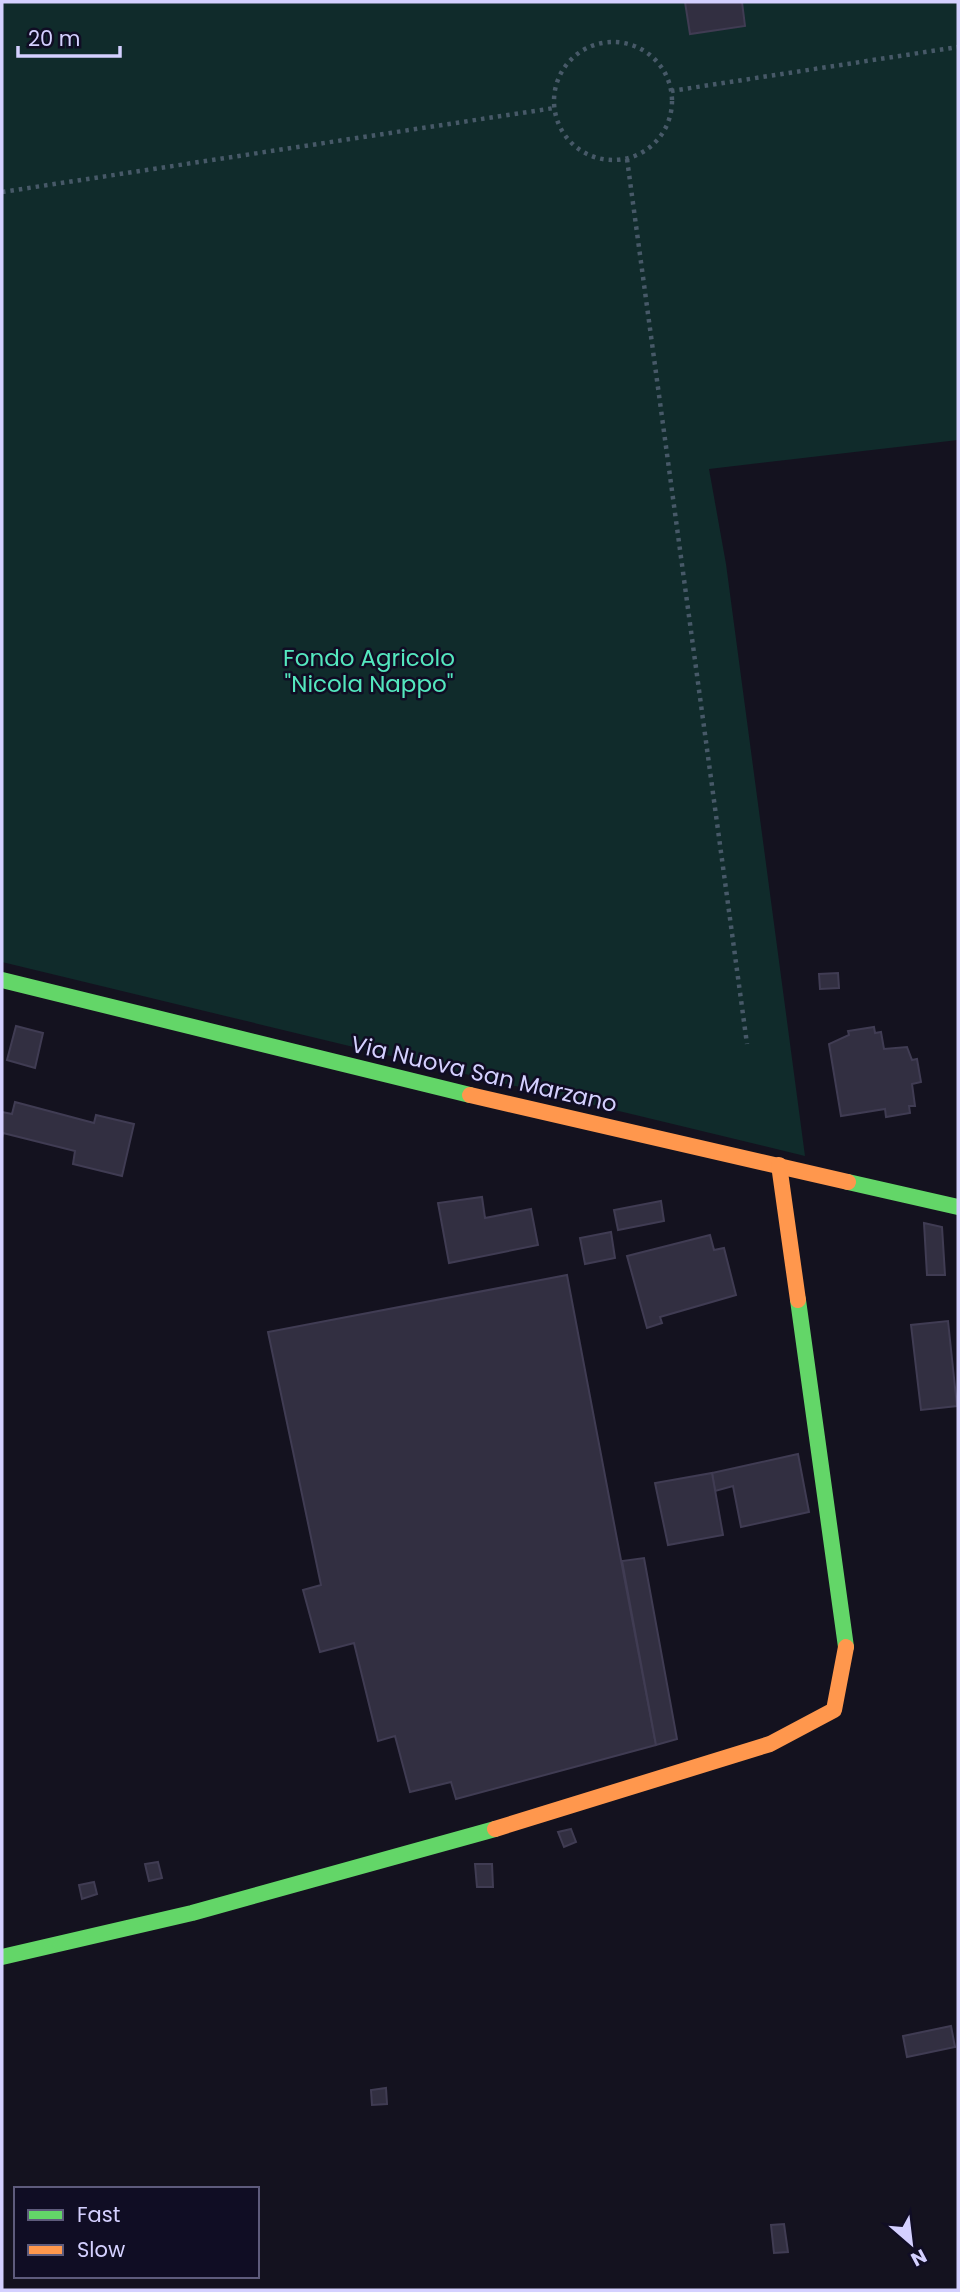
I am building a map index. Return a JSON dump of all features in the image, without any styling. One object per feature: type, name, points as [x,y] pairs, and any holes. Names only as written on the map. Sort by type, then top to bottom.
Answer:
[{"type":"street","name":"Via Nuova San Marzano","points":[[2,980],[392,1077],[958,1207]]},
{"type":"street","points":[[2,1956],[192,1913],[527,1821],[770,1744],[834,1710],[847,1639],[779,1165]]},
{"type":"path","points":[[610,42],[629,44],[646,52],[660,65],[671,91],[670,120],[661,137],[646,150],[627,159],[607,161],[587,155],[571,144],[559,128],[554,108],[555,88],[562,70],[574,56],[591,46],[610,42]]},
{"type":"path","points":[[671,91],[958,47]]},
{"type":"path","points":[[2,192],[554,108]]},
{"type":"path","points":[[627,159],[747,1044]]},
{"type":"green space","name":"Fondo Agricolo \"Nicola Nappo\"","points":[[2,2],[958,2],[958,440],[709,469],[726,564],[805,1156],[2,962]]},
{"type":"building","points":[[685,2],[742,2],[745,26],[690,34]]},
{"type":"building","points":[[838,973],[839,988],[820,989],[819,974]]},
{"type":"building","points":[[16,1026],[43,1033],[35,1068],[7,1060]]},
{"type":"building","points":[[874,1027],[875,1033],[881,1032],[884,1049],[907,1047],[912,1060],[917,1059],[921,1082],[912,1084],[915,1106],[909,1106],[910,1113],[886,1117],[885,1109],[841,1116],[829,1044],[849,1035],[848,1031]]},
{"type":"building","points":[[15,1102],[94,1123],[96,1115],[134,1124],[122,1176],[73,1164],[75,1151],[3,1133],[2,1138],[2,1112],[12,1114]]},
{"type":"building","points":[[482,1197],[485,1218],[531,1209],[538,1245],[449,1263],[438,1203]]},
{"type":"building","points":[[661,1201],[664,1221],[618,1230],[614,1210]]},
{"type":"building","points":[[924,1223],[942,1227],[945,1275],[927,1275]]},
{"type":"building","points":[[611,1232],[615,1258],[585,1264],[580,1238]]},
{"type":"building","points":[[710,1235],[714,1250],[724,1248],[736,1295],[660,1317],[662,1323],[647,1328],[627,1256]]},
{"type":"building","points":[[567,1275],[656,1745],[456,1799],[451,1782],[410,1792],[395,1736],[378,1741],[354,1643],[320,1652],[303,1590],[321,1585],[268,1332]]},
{"type":"building","points":[[948,1321],[957,1406],[921,1410],[911,1325]]},
{"type":"building","points":[[798,1454],[809,1512],[741,1527],[733,1486],[715,1491],[712,1473]]},
{"type":"building","points":[[712,1473],[723,1535],[668,1545],[655,1483]]},
{"type":"building","points":[[644,1558],[677,1739],[656,1745],[622,1561]]},
{"type":"building","points":[[571,1829],[576,1842],[564,1847],[558,1832]]},
{"type":"building","points":[[158,1862],[162,1878],[149,1881],[145,1864]]},
{"type":"building","points":[[475,1864],[492,1864],[493,1887],[477,1887]]},
{"type":"building","points":[[94,1882],[97,1894],[82,1899],[79,1885]]},
{"type":"building","points":[[951,2026],[955,2047],[907,2057],[903,2036]]},
{"type":"building","points":[[386,2088],[387,2104],[372,2105],[371,2090]]},
{"type":"building","points":[[784,2224],[788,2252],[774,2253],[771,2225]]},
{"type":"traffic: fast","points":[[2,980],[470,1095]]},
{"type":"traffic: fast","points":[[848,1182],[958,1207]]},
{"type":"traffic: fast","points":[[798,1300],[846,1647]]},
{"type":"traffic: fast","points":[[2,1957],[192,1913],[495,1829]]},
{"type":"traffic: slow","points":[[470,1095],[848,1182]]},
{"type":"traffic: slow","points":[[779,1165],[798,1300]]},
{"type":"traffic: slow","points":[[495,1829],[770,1744],[834,1710],[846,1647]]}]
